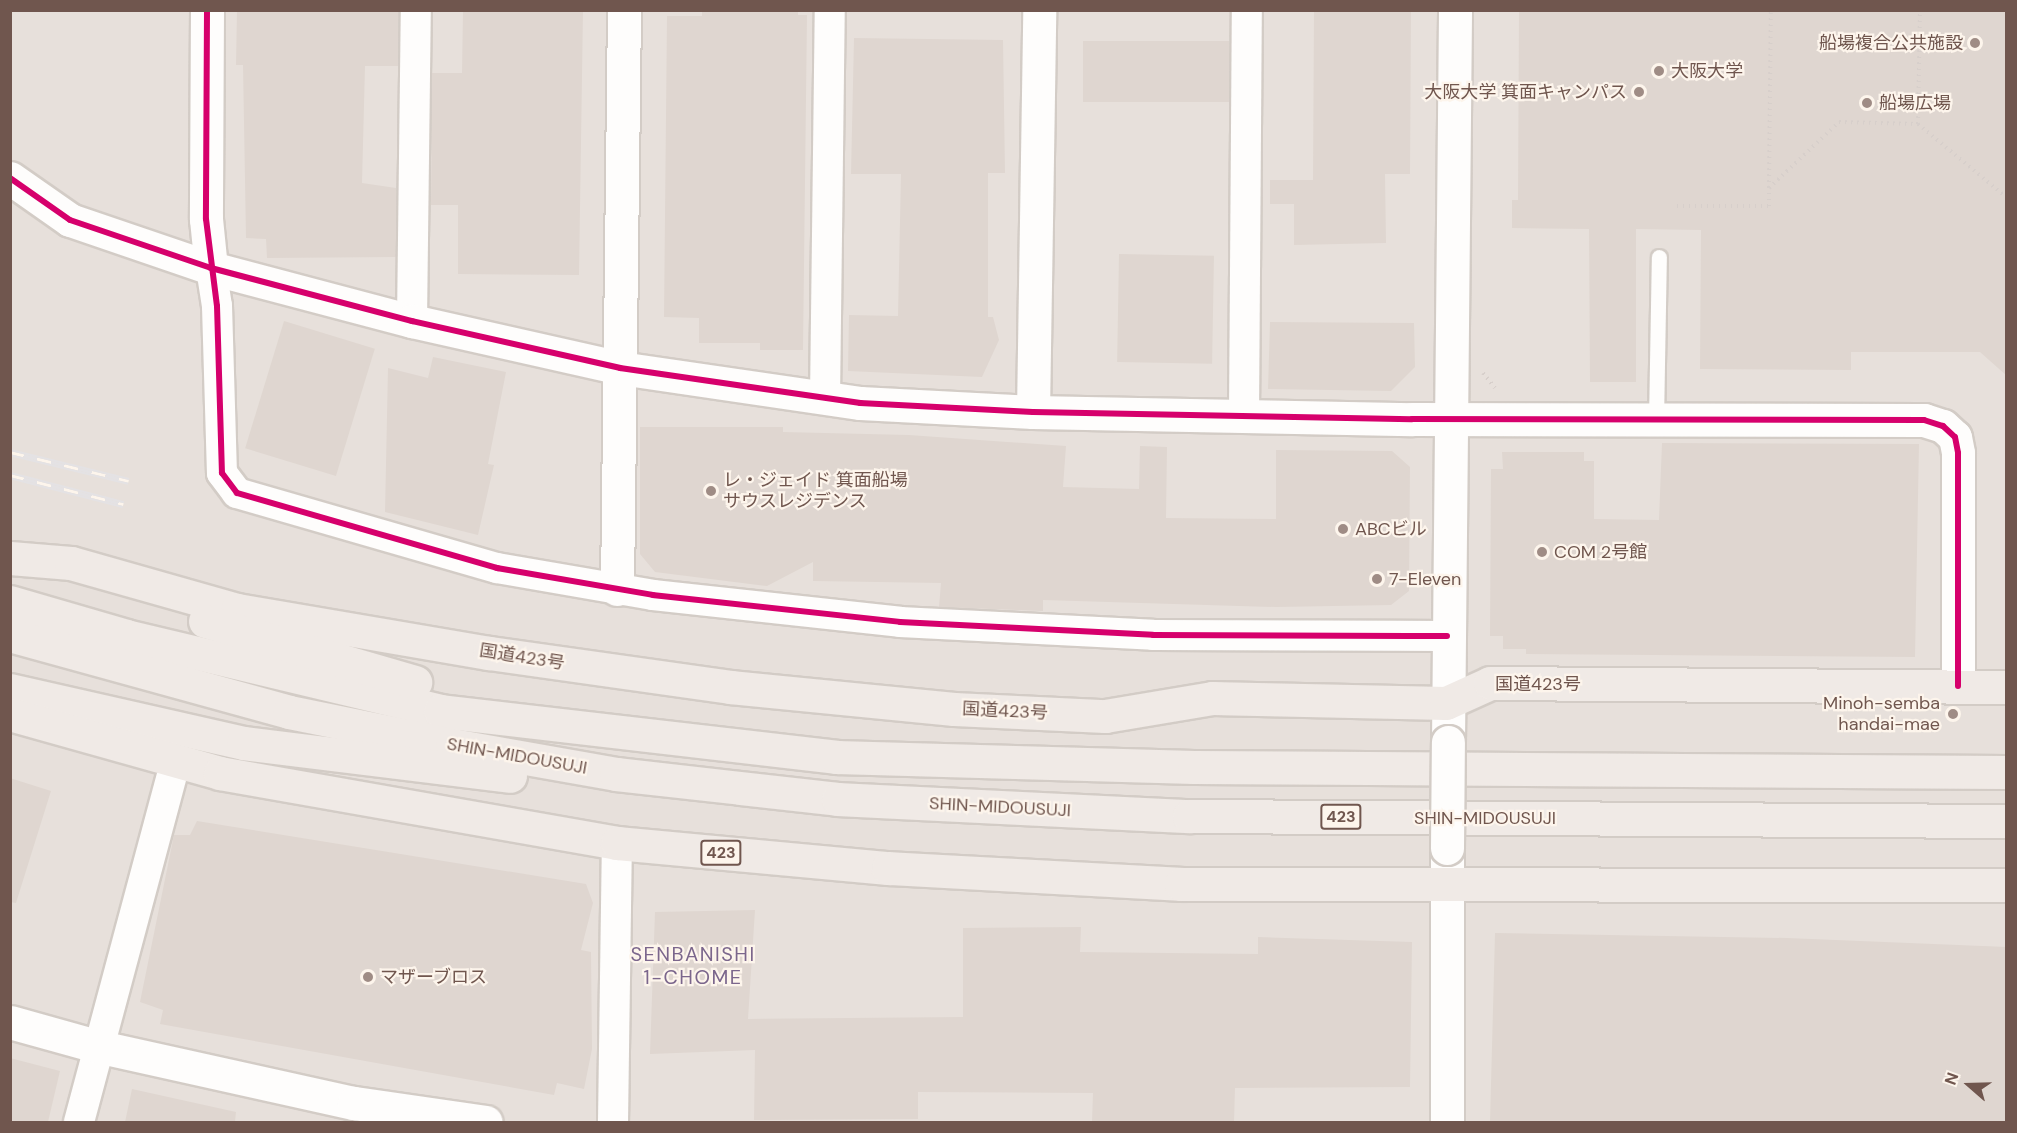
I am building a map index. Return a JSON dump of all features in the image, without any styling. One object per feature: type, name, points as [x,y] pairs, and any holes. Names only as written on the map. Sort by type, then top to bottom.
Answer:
[{"type":"highway","name":"国道423号","points":[[13,559],[71,563],[237,609],[489,653],[826,698],[1105,716],[1212,698],[1446,703],[1490,683],[2007,687]]},
{"type":"highway","points":[[13,559],[86,585],[392,677],[617,731]]},
{"type":"highway","name":"SHIN-MIDOUSUJI","points":[[10,602],[169,647],[440,711],[836,757],[1194,767],[2007,772]]},
{"type":"highway","name":"SHIN-MIDOUSUJI","points":[[10,635],[288,712],[616,774],[838,799],[1189,816],[2007,821]]},
{"type":"highway","points":[[10,690],[243,743],[532,778],[616,774]]},
{"type":"highway","name":"423","points":[[10,714],[220,772],[617,843],[888,868],[1181,884],[2007,885]]},
{"type":"street","points":[[207,10],[206,219],[217,306],[222,473],[237,493],[497,568],[617,589],[900,622],[1152,635],[1447,636]]},
{"type":"street","points":[[412,321],[416,10]]},
{"type":"street","points":[[617,589],[624,10]]},
{"type":"street","points":[[825,399],[830,10]]},
{"type":"street","points":[[1033,412],[1039,10]]},
{"type":"street","points":[[1244,416],[1246,10]]},
{"type":"street","points":[[1447,1122],[1448,742],[1446,703],[1455,10]]},
{"type":"street","points":[[10,178],[69,220],[211,267],[412,321],[620,368],[825,399],[1033,412],[1656,421],[1924,420],[1943,426],[1955,437],[1958,453],[1958,687]]},
{"type":"street","points":[[79,1122],[96,1046],[176,760]]},
{"type":"street","points":[[613,1122],[617,843]]},
{"type":"street","points":[[10,1022],[96,1046],[354,1103],[486,1122]]},
{"type":"lane","points":[[1656,421],[1659,257]]},
{"type":"path","points":[[1677,206],[1769,206],[1771,10]]},
{"type":"path","points":[[1918,124],[1920,10]]},
{"type":"path","points":[[1769,188],[1839,122],[1918,124],[2007,197]]},
{"type":"path","points":[[1481,370],[1497,390]]},
{"type":"shaded area","points":[[11,11],[2006,11],[2006,1122],[11,1122]]},
{"type":"building","points":[[237,10],[399,10],[398,66],[365,66],[362,183],[396,188],[396,257],[267,258],[266,239],[246,238],[243,65],[236,65]]},
{"type":"building","points":[[463,10],[583,10],[579,275],[458,274],[458,205],[431,205],[432,73],[462,73]]},
{"type":"building","points":[[702,10],[798,10],[798,15],[807,15],[803,350],[760,350],[760,343],[699,343],[699,318],[664,317],[667,16],[702,16]]},
{"type":"building","points":[[1314,10],[1411,10],[1410,174],[1385,174],[1386,243],[1294,245],[1294,204],[1270,204],[1270,180],[1313,180]]},
{"type":"building","points":[[1519,10],[2007,10],[2007,376],[1980,352],[1851,352],[1851,370],[1700,369],[1701,230],[1636,229],[1636,382],[1590,382],[1589,229],[1512,228],[1512,200],[1518,200]]},
{"type":"building","points":[[854,38],[1003,40],[1005,173],[988,173],[988,317],[993,317],[999,340],[982,377],[848,371],[849,315],[898,316],[901,174],[851,174]]},
{"type":"building","points":[[1083,41],[1229,41],[1229,102],[1083,102]]},
{"type":"building","points":[[1119,254],[1214,256],[1212,364],[1117,362]]},
{"type":"building","points":[[284,321],[375,349],[336,476],[245,448]]},
{"type":"building","points":[[1270,322],[1414,323],[1415,367],[1391,391],[1268,389]]},
{"type":"building","points":[[433,357],[506,372],[488,464],[494,465],[478,535],[385,512],[388,368],[428,378]]},
{"type":"building","points":[[640,427],[783,427],[783,432],[909,435],[1066,446],[1063,487],[1139,489],[1140,446],[1167,447],[1166,518],[1276,519],[1276,450],[1392,451],[1410,467],[1409,591],[1391,605],[1276,607],[1043,600],[1043,611],[939,607],[941,583],[813,581],[813,562],[767,586],[655,572],[640,554]]},
{"type":"building","points":[[1662,443],[1919,444],[1915,657],[1526,654],[1526,649],[1503,649],[1503,636],[1490,636],[1491,469],[1503,469],[1502,452],[1584,452],[1584,461],[1594,461],[1594,519],[1659,520]]},
{"type":"building","points":[[10,778],[51,791],[16,903],[10,902]]},
{"type":"building","name":"マザーブロス","points":[[197,821],[586,884],[593,903],[581,950],[591,952],[592,1049],[584,1089],[557,1083],[554,1095],[160,1024],[163,1010],[140,1002],[174,835],[190,835]]},
{"type":"building","points":[[755,910],[748,1019],[963,1017],[963,928],[1081,927],[1080,952],[1258,954],[1258,937],[1412,942],[1410,1087],[1235,1088],[1234,1122],[1092,1122],[1093,1093],[918,1092],[918,1119],[754,1120],[755,1050],[650,1054],[655,912]]},
{"type":"building","points":[[1495,933],[1787,938],[2007,947],[2007,1122],[1490,1122]]},
{"type":"building","points":[[10,1058],[60,1071],[48,1122],[10,1122]]},
{"type":"building","points":[[132,1089],[236,1112],[235,1122],[125,1122]]},
{"type":"railway","points":[[10,452],[129,481]]},
{"type":"railway","points":[[10,475],[123,504]]},
{"type":"cycle path","points":[[207,10],[206,219],[217,306],[222,473],[237,493],[497,568],[653,595],[900,622],[1153,635],[1447,636]]},
{"type":"cycle path","points":[[10,178],[70,220],[211,268],[412,321],[620,368],[860,403],[1033,412],[1412,419],[1924,420],[1943,426],[1955,437],[1958,453],[1958,686]]},
{"type":"place","name":"船場複合公共施設","points":[[1975,43]]},
{"type":"place","name":"大阪大学","points":[[1659,71]]},
{"type":"place","name":"大阪大学 箕面キャンパス","points":[[1639,92]]},
{"type":"place","name":"船場広場","points":[[1867,103]]},
{"type":"place","name":"レ・ジェイド 箕面船場 サウスレジデンス","points":[[711,491]]},
{"type":"place","name":"ABCビル","points":[[1343,529]]},
{"type":"place","name":"COM 2号館","points":[[1542,552]]},
{"type":"place","name":"7-Eleven","points":[[1377,579]]},
{"type":"place","name":"Minoh-semba handai-mae","points":[[1953,714]]},
{"type":"place","name":"マザーブロス","points":[[368,977]]},
{"type":"district","name":"SENBANISHI 1-CHOME","points":[[693,966]]}]
